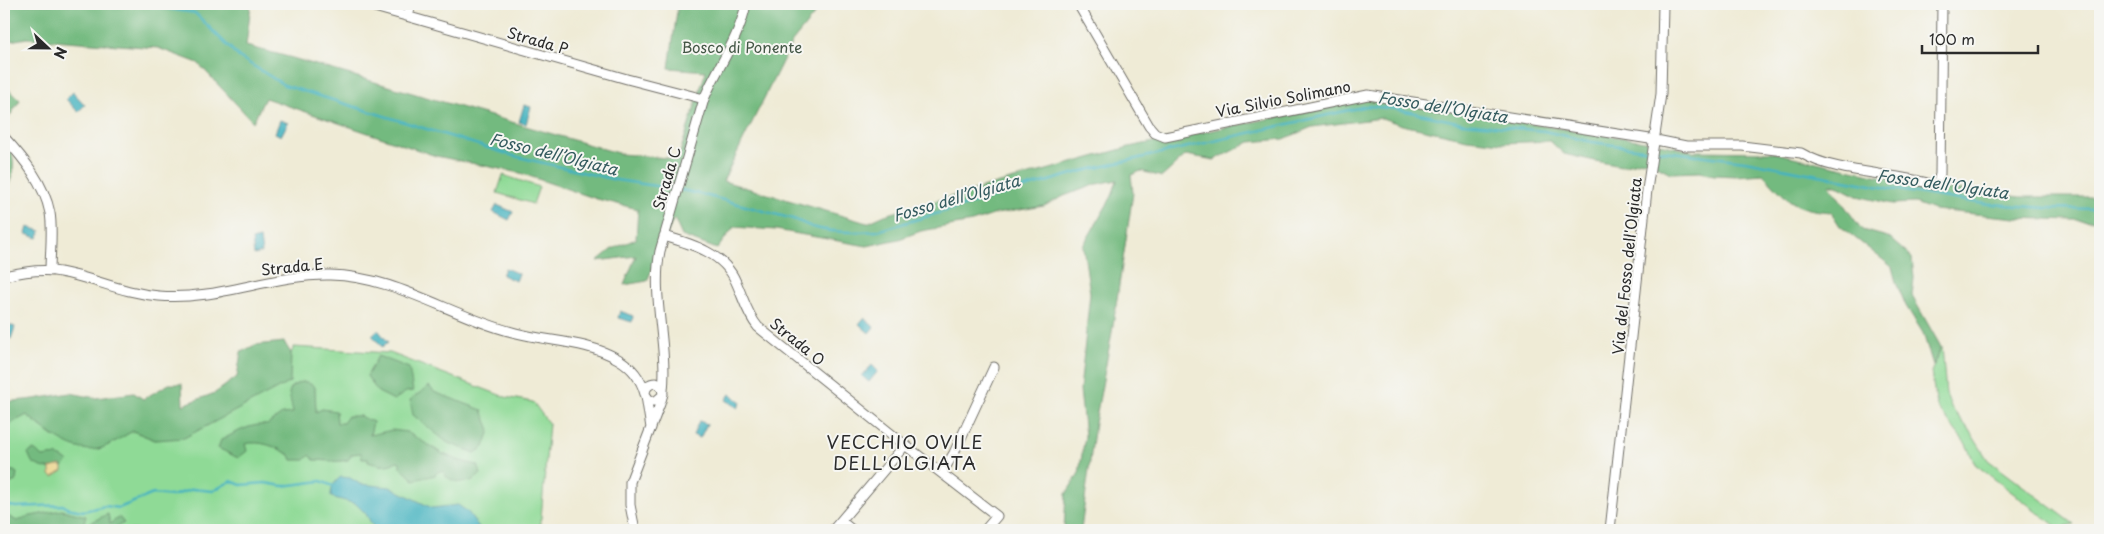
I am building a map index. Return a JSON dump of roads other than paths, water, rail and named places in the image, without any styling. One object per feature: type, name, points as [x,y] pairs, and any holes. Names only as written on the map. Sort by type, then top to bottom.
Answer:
[{"type":"street","name":"Strada P","points":[[364,4],[704,99]]},
{"type":"street","points":[[408,16],[411,4]]},
{"type":"street","name":"Strada C","points":[[635,530],[630,505],[630,482],[663,394],[664,370],[658,258],[704,99],[712,80],[733,43],[746,4]]},
{"type":"street","name":"Via Silvio Solimano","points":[[1078,4],[1149,126],[1160,136],[1165,137],[1368,96],[1655,147]]},
{"type":"street","name":"Via del Fosso dell'Olgiata","points":[[1610,530],[1647,190],[1655,147],[1661,94],[1663,4]]},
{"type":"street","points":[[1655,147],[1742,146],[1802,153],[1808,157],[1842,167],[1914,179],[1934,185],[1938,183],[1940,174],[1942,4]]},
{"type":"street","points":[[4,138],[28,166],[42,189],[47,203],[51,228],[50,271]]},
{"type":"street","name":"Strada O","points":[[664,236],[704,250],[725,264],[736,281],[749,313],[758,327],[997,516],[985,530]]},
{"type":"street","name":"Strada E","points":[[4,276],[50,271],[69,274],[130,292],[176,297],[213,293],[296,276],[332,275],[356,278],[395,288],[516,333],[590,348],[617,358],[655,383]]},
{"type":"street","points":[[942,474],[954,453],[994,366]]},
{"type":"street","name":"Strada E","points":[[631,369],[639,378],[645,395]]},
{"type":"street","points":[[651,428],[645,395],[646,388],[655,383],[664,370]]},
{"type":"street","points":[[645,395],[653,402],[659,400],[663,394],[661,386],[655,383]]},
{"type":"street","points":[[832,530],[905,445]]},
{"type":"street","points":[[841,521],[852,530]]},
{"type":"water","points":[[73,92],[85,105],[78,112],[66,99]]},
{"type":"water","points":[[524,105],[531,107],[526,124],[519,122]]},
{"type":"water","points":[[280,120],[288,123],[281,136],[275,133]]},
{"type":"water","points":[[497,205],[513,212],[509,220],[493,212]]},
{"type":"water","points":[[28,227],[41,231],[38,238],[26,234]]},
{"type":"water","points":[[260,238],[262,253],[254,255],[252,240]]},
{"type":"water","points":[[505,268],[519,274],[516,281],[502,275]]},
{"type":"water","points":[[620,311],[633,316],[632,322],[618,318]]},
{"type":"water","points":[[864,318],[874,327],[869,333],[859,324]]},
{"type":"water","points":[[4,323],[15,327],[11,339],[4,336]]},
{"type":"water","points":[[378,330],[388,342],[382,347],[372,335]]},
{"type":"water","points":[[872,365],[878,371],[869,382],[862,376]]},
{"type":"water","points":[[730,394],[741,402],[738,408],[726,400]]},
{"type":"water","points":[[699,421],[707,424],[700,438],[693,435]]},
{"type":"water","points":[[341,477],[350,478],[360,484],[390,487],[432,508],[458,505],[468,512],[481,530],[375,530],[366,514],[356,504],[331,497],[333,486]]},
{"type":"waterway","name":"Fosso dell’Olgiata","points":[[138,4],[195,13],[239,57],[284,85],[514,156],[616,180],[676,189]]},
{"type":"waterway","name":"Fosso dell’Olgiata","points":[[681,190],[790,218],[820,229],[844,232],[877,231],[1083,171],[1367,106],[1396,109],[1462,123],[1544,131],[1592,142],[1650,150]]},
{"type":"waterway","name":"Fosso dell'Olgiata","points":[[1655,150],[1745,161],[1978,203],[2047,208],[2100,209]]},
{"type":"waterway","points":[[4,505],[16,507],[63,505],[67,508],[83,511],[105,506],[119,508],[153,494],[172,496],[193,489],[213,491],[231,481],[241,485],[265,483],[283,486],[321,481],[333,486]]},
{"type":"district","name":"VECCHIO OVILE DELL'OLGIATA","points":[[905,451]]},
{"type":"park label","name":"Bosco di Ponente","points":[[742,46]]}]
